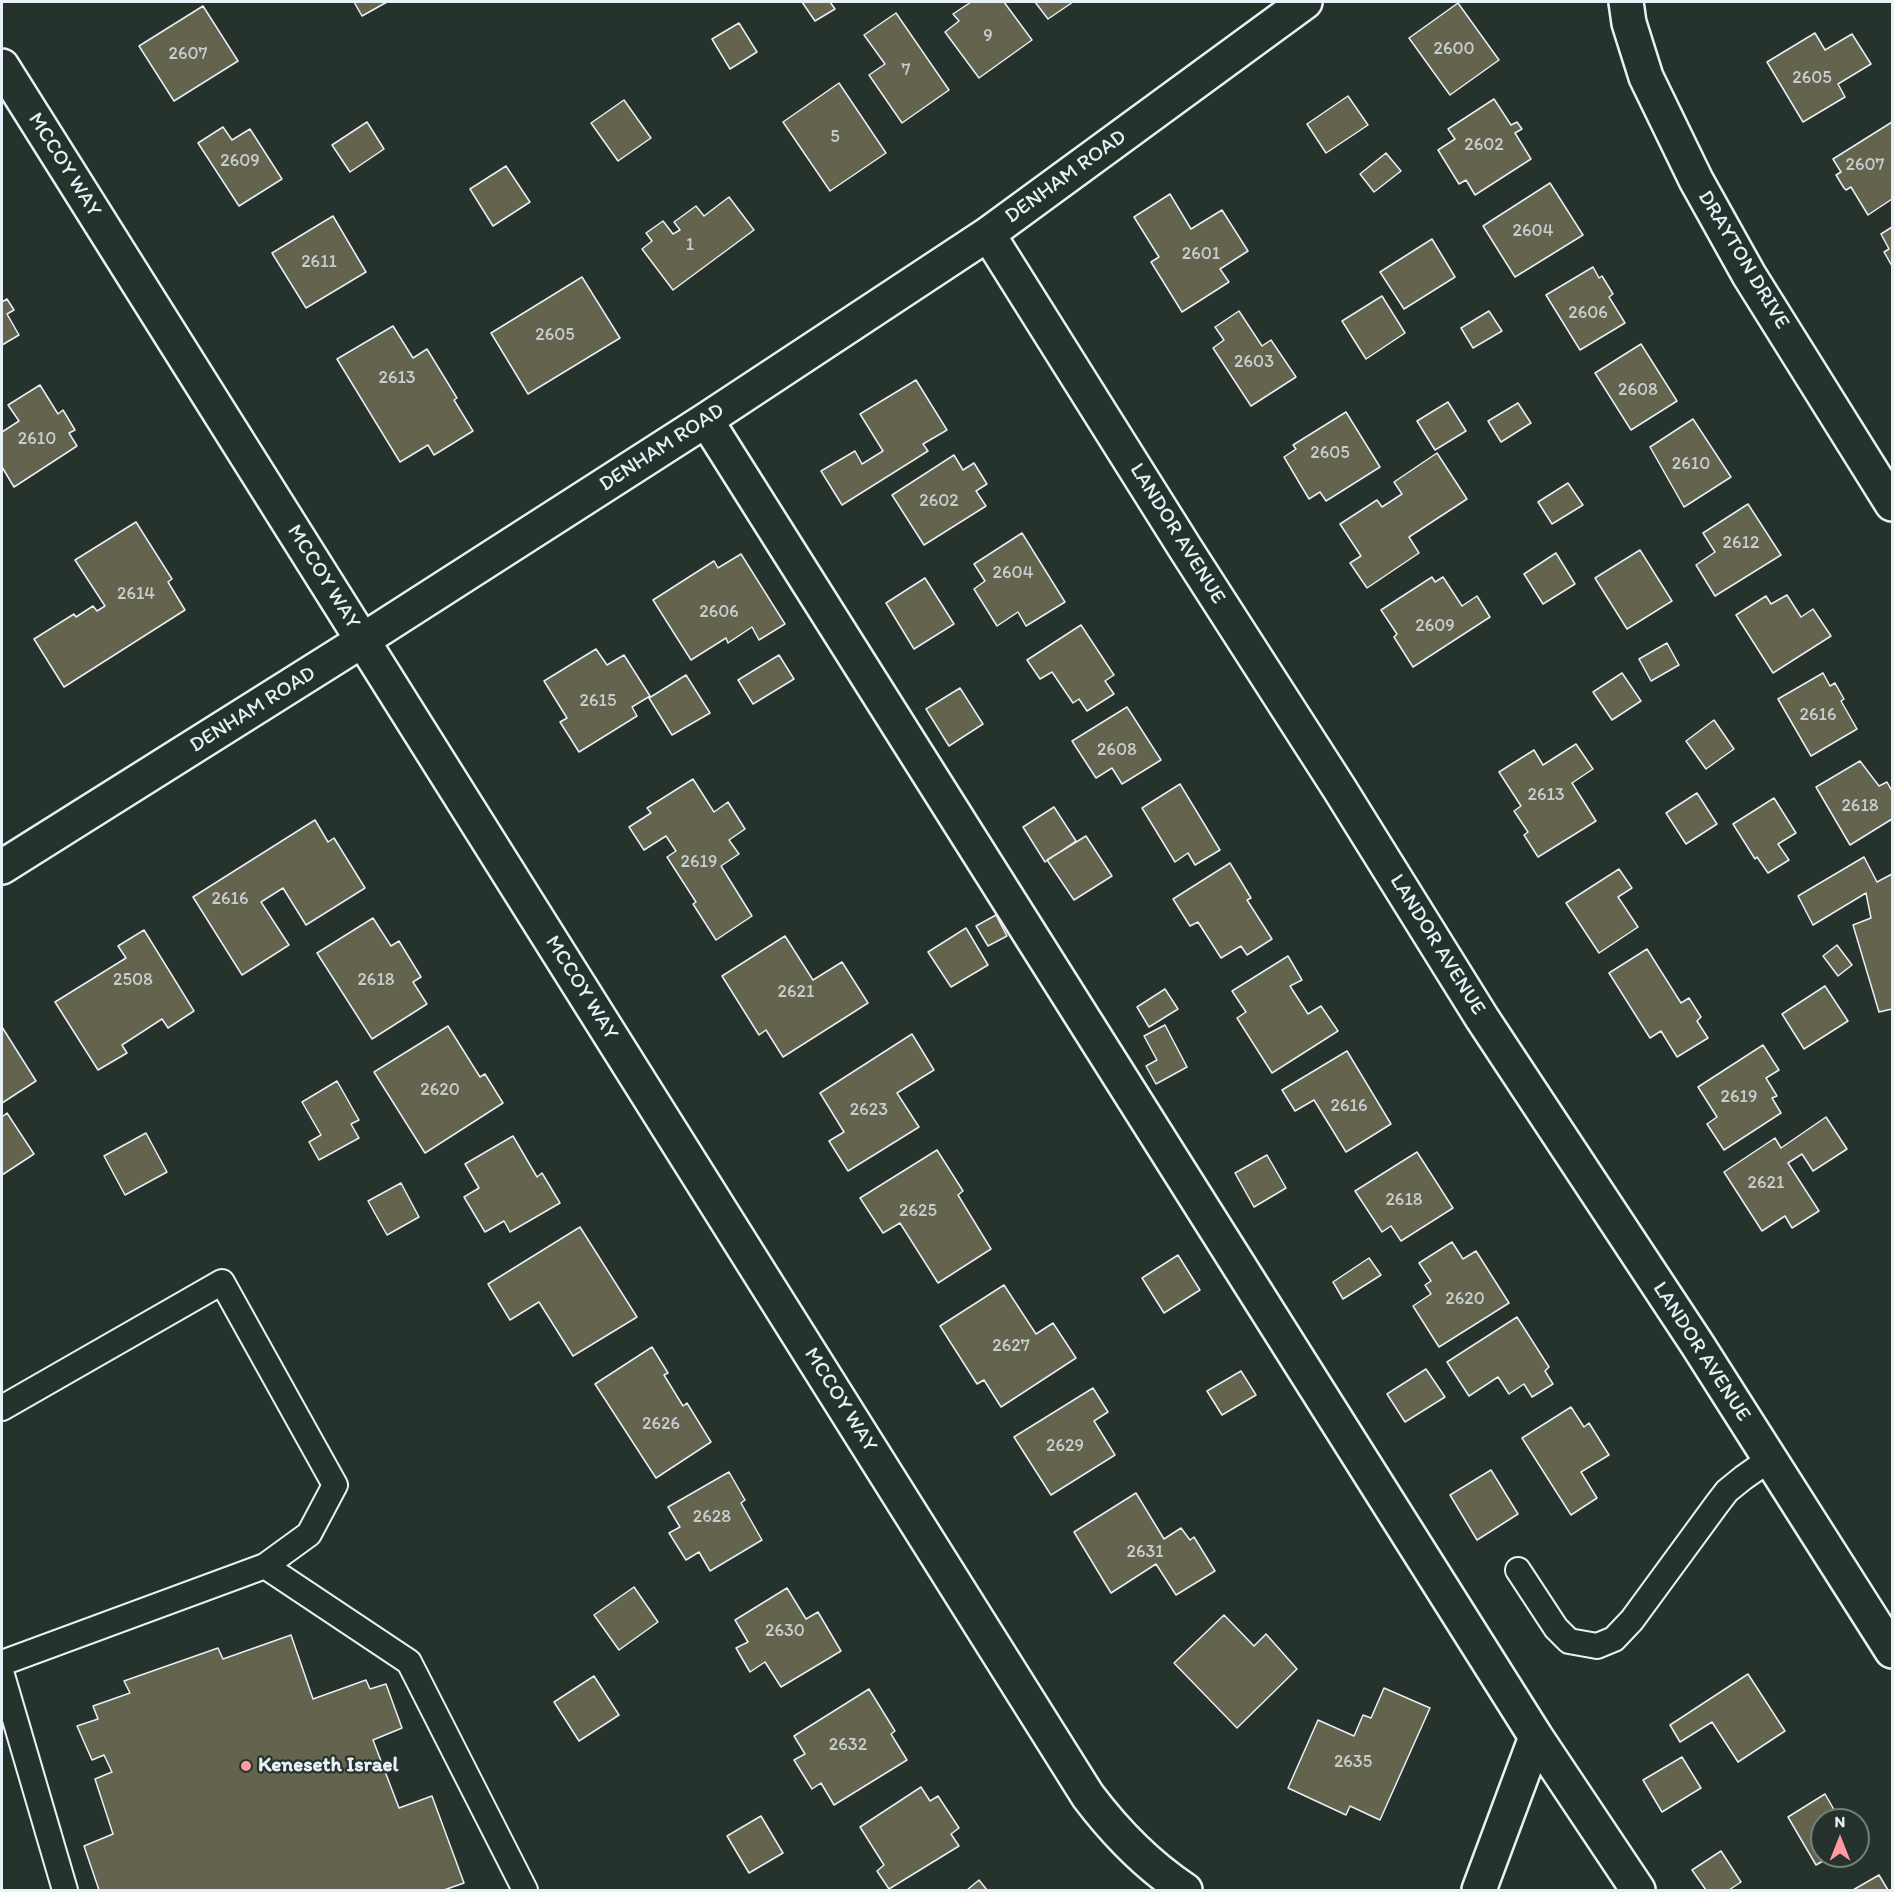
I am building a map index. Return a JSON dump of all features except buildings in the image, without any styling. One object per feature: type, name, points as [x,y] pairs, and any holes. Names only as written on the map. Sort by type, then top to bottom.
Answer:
[{"type":"street","name":"DENHAM ROAD","points":[[2,867],[363,640],[706,420],[988,234],[1305,2]]},
{"type":"street","name":"DRAYTON DRIVE","points":[[1626,2],[1629,23],[1646,77],[1696,180],[1749,275],[1893,504]]},
{"type":"street","name":"MCCOY WAY","points":[[2,66],[1088,1797],[1138,1854],[1185,1890]]},
{"type":"street","name":"LANDOR AVENUE","points":[[988,234],[1482,1018],[1690,1334],[1893,1651]]},
{"type":"street","points":[[706,420],[1536,1737],[1638,1890]]},
{"type":"street","points":[[1479,1890],[1536,1737]]},
{"type":"lane","points":[[2,1408],[222,1282],[335,1485],[309,1534],[265,1566],[2,1663]]},
{"type":"lane","points":[[1518,1570],[1556,1628],[1569,1641],[1597,1646],[1614,1639],[1632,1620],[1727,1491],[1770,1459]]},
{"type":"lane","points":[[265,1566],[409,1662],[525,1890]]},
{"type":"lane","points":[[2,1675],[65,1890]]},
{"type":"place","name":"Keneseth Israel","points":[[246,1766]]}]
